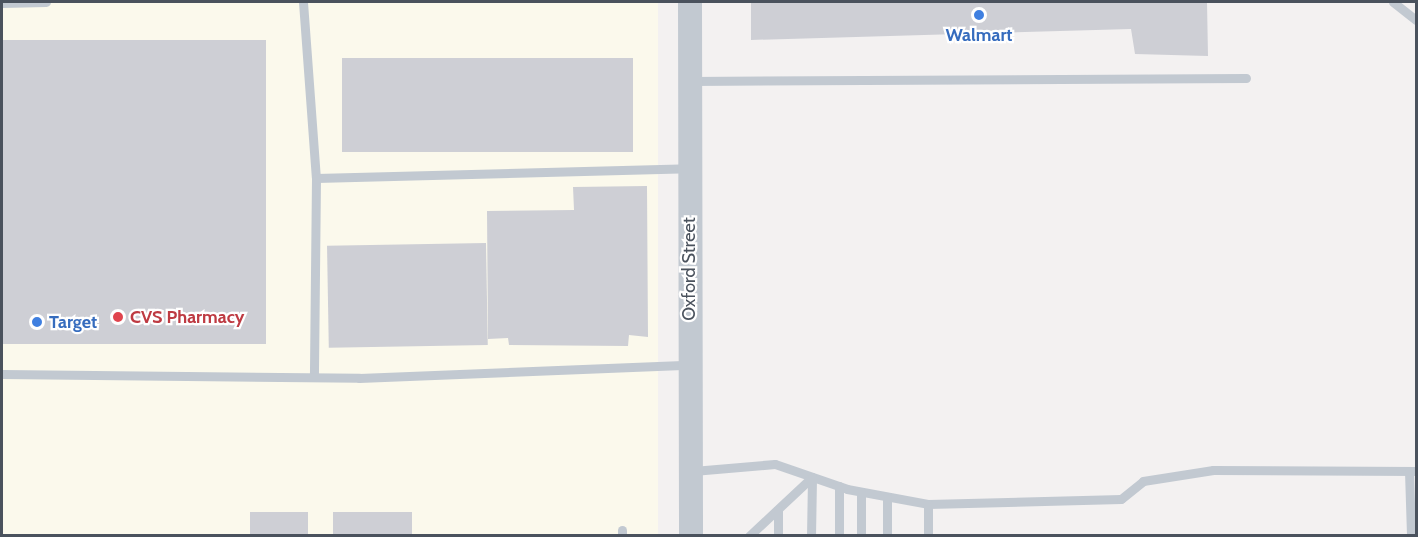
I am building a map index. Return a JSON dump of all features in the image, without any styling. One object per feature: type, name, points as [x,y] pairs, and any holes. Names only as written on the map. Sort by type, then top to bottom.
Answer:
[{"type":"street","name":"Oxford Street","points":[[690,2],[691,536]]},
{"type":"lane","points":[[2,3],[46,2]]},
{"type":"lane","points":[[303,2],[316,178],[314,377]]},
{"type":"lane","points":[[1393,2],[1416,20]]},
{"type":"lane","points":[[689,81],[1246,78]]},
{"type":"lane","points":[[316,178],[689,168]]},
{"type":"lane","points":[[2,374],[314,377],[518,374],[689,365]]},
{"type":"lane","points":[[690,471],[775,464],[861,492],[928,504],[1121,499],[1143,481],[1213,470],[1413,471],[1411,536]]},
{"type":"lane","points":[[749,536],[812,477]]},
{"type":"lane","points":[[811,536],[812,477]]},
{"type":"lane","points":[[839,486],[839,536]]},
{"type":"lane","points":[[861,492],[861,536]]},
{"type":"lane","points":[[887,498],[887,536]]},
{"type":"lane","points":[[928,504],[928,536]]},
{"type":"lane","points":[[777,536],[778,510]]},
{"type":"shaded area","points":[[2,2],[658,2],[658,535],[2,535]]},
{"type":"building","name":"Walmart","points":[[751,2],[1207,2],[1208,56],[1135,54],[1131,29],[751,40]]},
{"type":"building","points":[[2,40],[266,40],[266,344],[2,344]]},
{"type":"building","points":[[342,58],[633,58],[633,152],[342,152]]},
{"type":"building","points":[[647,186],[648,337],[629,335],[628,346],[509,345],[508,338],[488,339],[487,211],[574,210],[573,187]]},
{"type":"building","points":[[486,243],[488,345],[329,348],[327,246]]},
{"type":"building","points":[[250,512],[308,512],[308,536],[250,536]]},
{"type":"building","points":[[333,512],[412,512],[412,536],[333,536]]},
{"type":"place","name":"Walmart","points":[[979,15]]},
{"type":"place","name":"CVS Pharmacy","points":[[118,317]]},
{"type":"place","name":"Target","points":[[37,322]]}]
